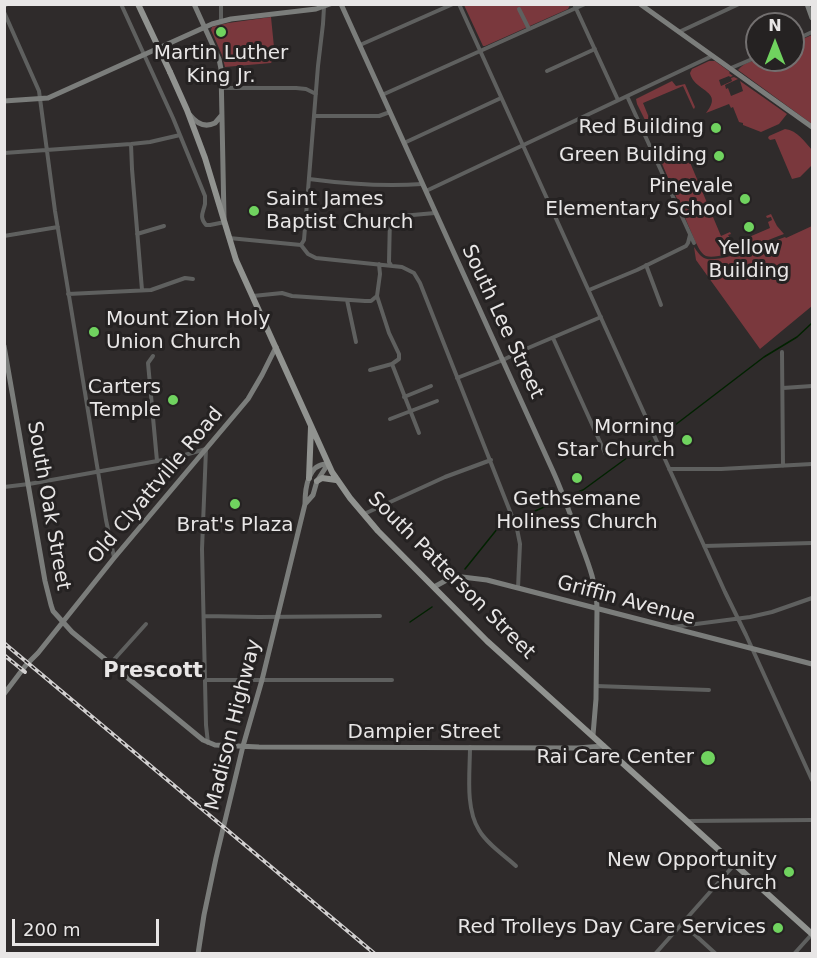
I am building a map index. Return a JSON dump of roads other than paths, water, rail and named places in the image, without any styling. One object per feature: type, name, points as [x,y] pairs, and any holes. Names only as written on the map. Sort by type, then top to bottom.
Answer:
[{"type":"main road","name":"South Patterson Street","points":[[138,4],[187,110],[205,158],[236,260],[337,480],[378,531],[494,647],[812,934]]},
{"type":"main road","points":[[309,478],[311,424]]},
{"type":"main road","points":[[317,481],[322,478],[337,480]]},
{"type":"street","points":[[121,4],[205,196],[202,220],[206,225],[210,225],[225,222],[221,69],[219,59],[194,4]]},
{"type":"street","points":[[221,4],[221,21]]},
{"type":"street","name":"South Lee Street","points":[[341,4],[564,497],[591,573],[597,596],[593,735]]},
{"type":"street","points":[[360,45],[453,4]]},
{"type":"street","points":[[459,4],[704,546],[813,780]]},
{"type":"street","points":[[382,95],[585,4]]},
{"type":"street","points":[[640,4],[813,127]]},
{"type":"street","points":[[679,32],[739,4]]},
{"type":"street","points":[[807,4],[813,18]]},
{"type":"street","points":[[4,101],[48,98],[221,21],[327,6],[318,66],[304,240],[301,245]]},
{"type":"street","points":[[575,7],[618,100]]},
{"type":"street","points":[[519,9],[529,29]]},
{"type":"street","points":[[4,12],[35,80],[41,99],[46,150],[68,294],[114,558]]},
{"type":"street","points":[[547,71],[595,49]]},
{"type":"street","points":[[426,191],[713,56]]},
{"type":"street","points":[[731,68],[745,62]]},
{"type":"street","points":[[222,87],[296,88],[306,89],[316,94]]},
{"type":"street","points":[[627,96],[694,243]]},
{"type":"street","points":[[404,143],[502,98]]},
{"type":"street","points":[[187,110],[194,120],[204,125],[215,123],[222,114]]},
{"type":"street","points":[[314,116],[379,116],[390,112]]},
{"type":"street","points":[[4,153],[131,144],[180,135]]},
{"type":"street","points":[[131,144],[142,290]]},
{"type":"street","points":[[309,179],[346,184],[397,186],[422,184]]},
{"type":"street","points":[[392,266],[389,262],[390,217],[435,213]]},
{"type":"street","points":[[137,234],[164,226]]},
{"type":"street","points":[[4,236],[58,227]]},
{"type":"street","points":[[589,290],[686,246],[690,235]]},
{"type":"street","points":[[229,238],[301,245],[308,254],[316,258],[407,268],[414,273],[517,529],[520,562],[518,588]]},
{"type":"street","points":[[370,370],[392,364],[399,359],[377,296],[379,264]]},
{"type":"street","points":[[646,265],[661,305]]},
{"type":"street","points":[[68,294],[142,290],[158,288],[185,278],[193,279]]},
{"type":"street","points":[[253,296],[282,293],[292,296],[371,301],[377,296]]},
{"type":"street","points":[[347,300],[356,342]]},
{"type":"street","points":[[457,378],[601,317]]},
{"type":"street","points":[[553,338],[605,453],[610,456]]},
{"type":"street","name":"South Oak Street","points":[[4,346],[53,611],[84,643],[189,730],[208,743]]},
{"type":"street","name":"Old Clyattville Road","points":[[4,694],[114,558],[248,399],[276,347]]},
{"type":"street","points":[[782,352],[783,466]]},
{"type":"street","points":[[153,356],[148,363],[157,461]]},
{"type":"street","points":[[392,364],[419,433]]},
{"type":"street","points":[[404,397],[431,386]]},
{"type":"street","points":[[783,388],[813,386]]},
{"type":"street","points":[[390,419],[437,401]]},
{"type":"street","points":[[4,487],[157,461],[206,449],[202,523],[208,743],[243,746]]},
{"type":"street","points":[[363,514],[445,477],[491,460]]},
{"type":"street","points":[[309,478],[315,467],[328,464]]},
{"type":"street","name":"Madison Highway","points":[[305,504],[313,495],[317,481],[328,464]]},
{"type":"street","points":[[669,469],[721,469],[813,464]]},
{"type":"street","name":"Madison Highway","points":[[198,954],[211,880],[305,504],[309,478]]},
{"type":"street","points":[[704,546],[813,543]]},
{"type":"street","name":"Griffin Avenue","points":[[434,587],[453,576],[487,580],[813,664]]},
{"type":"street","points":[[669,627],[772,612],[813,598]]},
{"type":"street","points":[[204,616],[380,616]]},
{"type":"street","points":[[110,664],[146,624]]},
{"type":"street","points":[[205,680],[392,680]]},
{"type":"street","points":[[596,687],[709,690]]},
{"type":"street","name":"Dampier Street","points":[[243,746],[334,748],[604,746]]},
{"type":"street","points":[[470,747],[470,805],[475,822],[485,838],[516,866]]},
{"type":"street","points":[[687,821],[813,820]]},
{"type":"street","points":[[655,954],[735,864]]},
{"type":"street","points":[[682,923],[716,954]]},
{"type":"street","points":[[794,954],[812,934]]},
{"type":"waterway","points":[[662,435],[764,357],[797,337],[812,323]]},
{"type":"waterway","points":[[568,496],[583,490],[650,441]]},
{"type":"waterway","points":[[517,519],[560,500]]},
{"type":"waterway","points":[[465,569],[502,523],[509,519]]},
{"type":"waterway","points":[[410,622],[432,607]]},
{"type":"railway","points":[[4,643],[375,954]]},
{"type":"railway","points":[[4,655],[25,672]]},
{"type":"place","name":"Martin Luther King Jr.","points":[[221,32]]},
{"type":"place","name":"Red Building","points":[[716,128]]},
{"type":"place","name":"Green Building","points":[[719,156]]},
{"type":"place","name":"Pinevale Elementary School","points":[[745,199]]},
{"type":"place","name":"Saint James Baptist Church","points":[[254,211]]},
{"type":"place","name":"Yellow Building","points":[[749,227]]},
{"type":"place","name":"Mount Zion Holy Union Church","points":[[94,332]]},
{"type":"place","name":"Carters Temple","points":[[173,400]]},
{"type":"place","name":"Morning Star Church","points":[[687,440]]},
{"type":"place","name":"Gethsemane Holiness Church","points":[[577,478]]},
{"type":"place","name":"Brat's Plaza","points":[[235,504]]},
{"type":"place","name":"Rai Care Center","points":[[708,758]]},
{"type":"place","name":"New Opportunity Church","points":[[789,872]]},
{"type":"place","name":"Red Trolleys Day Care Services","points":[[778,928]]},
{"type":"district","name":"Prescott","points":[[153,672]]}]
